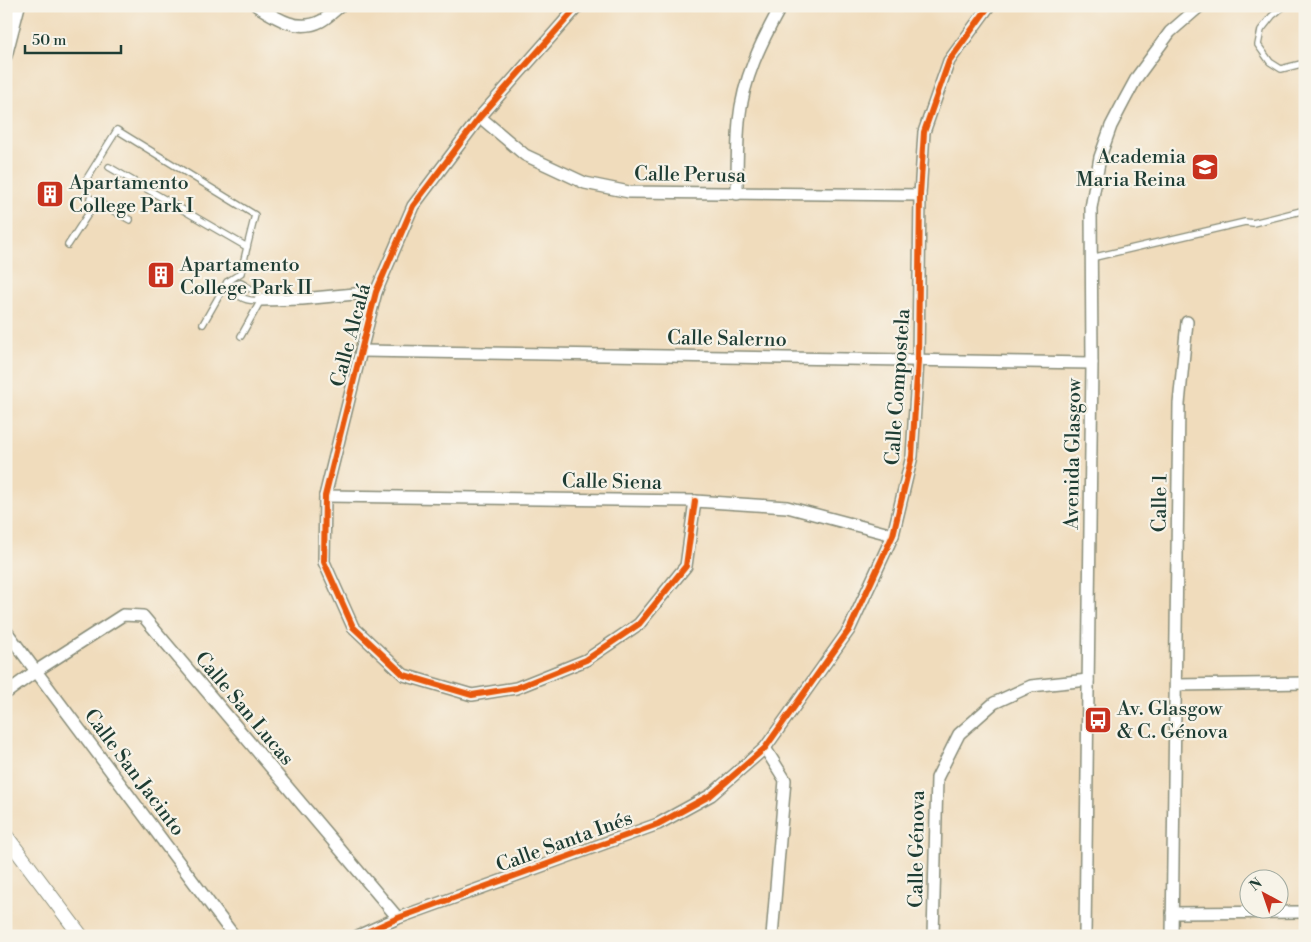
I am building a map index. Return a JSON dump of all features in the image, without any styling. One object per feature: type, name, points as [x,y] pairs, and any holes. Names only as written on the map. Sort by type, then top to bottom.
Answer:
[{"type":"street","points":[[6,56],[19,6]]},
{"type":"street","points":[[257,6],[278,19],[301,26],[320,21],[340,6]]},
{"type":"street","name":"Calle Alcalá","points":[[578,6],[480,117],[413,206],[376,292],[361,351],[326,496],[324,562],[353,627],[404,675],[472,696],[516,688],[586,660],[640,624],[686,566],[695,501]]},
{"type":"street","points":[[737,194],[739,120],[747,80],[761,41],[781,6]]},
{"type":"street","name":"Calle Compostela","points":[[765,748],[848,630],[893,535],[912,456],[918,360],[920,195],[924,132],[949,61],[989,6]]},
{"type":"street","name":"Avenida Glasgow","points":[[1085,936],[1092,363],[1091,208],[1094,182],[1100,157],[1111,126],[1138,77],[1170,32],[1200,6]]},
{"type":"street","name":"Calle Perusa","points":[[480,117],[524,155],[585,183],[629,192],[920,195]]},
{"type":"street","points":[[261,300],[302,299],[376,292]]},
{"type":"street","name":"Calle 1","points":[[1172,936],[1179,404],[1187,322]]},
{"type":"street","name":"Calle Salerno","points":[[361,351],[1092,363]]},
{"type":"street","name":"Calle Siena","points":[[326,496],[695,501],[786,507],[893,535]]},
{"type":"street","name":"Calle San Lucas","points":[[6,693],[36,671],[123,615],[143,616],[398,918]]},
{"type":"street","name":"Calle San Jacinto","points":[[6,631],[234,936]]},
{"type":"street","name":"Calle Génova","points":[[933,936],[937,778],[958,734],[994,703],[1031,686],[1088,680]]},
{"type":"street","points":[[1176,685],[1305,683]]},
{"type":"street","points":[[765,748],[785,780],[770,935]]},
{"type":"street","name":"Calle Santa Inés","points":[[358,936],[398,918],[658,824],[711,795],[765,748]]},
{"type":"street","points":[[6,836],[81,936]]},
{"type":"street","points":[[1172,913],[1305,912]]},
{"type":"lane","points":[[1284,6],[1272,16],[1261,30],[1258,46],[1270,62],[1281,68],[1305,62]]},
{"type":"lane","points":[[84,182],[117,130],[255,215],[240,273],[229,284],[203,324]]},
{"type":"lane","points":[[109,167],[247,247]]},
{"type":"lane","points":[[90,198],[130,220]]},
{"type":"lane","points":[[68,245],[96,202]]},
{"type":"lane","points":[[1091,258],[1305,210]]},
{"type":"lane","points":[[229,284],[241,283],[254,291],[261,300]]},
{"type":"lane","points":[[229,284],[235,293],[251,301],[261,300]]},
{"type":"lane","points":[[241,336],[261,300]]},
{"type":"cycle path","points":[[578,6],[480,117],[413,206],[376,292],[361,351],[325,496],[324,562],[353,627],[404,675],[472,695],[516,688],[586,660],[639,624],[686,566],[695,501]]},
{"type":"cycle path","points":[[358,936],[398,918],[658,824],[711,795],[765,748],[849,630],[893,535],[912,456],[918,360],[920,195],[924,132],[949,61],[989,6]]},
{"type":"place","name":"Academia Maria Reina","points":[[1205,167]]},
{"type":"place","name":"Apartamento College Park I","points":[[50,194]]},
{"type":"place","name":"Apartamento College Park II","points":[[161,275]]},
{"type":"place","name":"Av. Glasgow & C. Génova","points":[[1098,720]]}]
